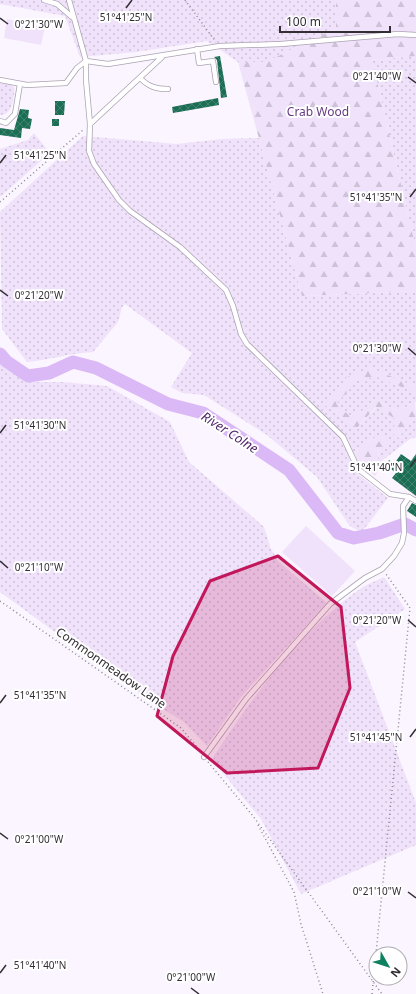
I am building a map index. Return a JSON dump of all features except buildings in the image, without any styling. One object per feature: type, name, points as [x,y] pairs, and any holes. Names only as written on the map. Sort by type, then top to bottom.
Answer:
[{"type":"lane","points":[[44,0],[57,4],[72,17]]},
{"type":"lane","points":[[69,0],[72,17],[86,61],[86,80],[90,124],[89,150],[94,164],[119,200],[143,222],[180,247],[226,290],[234,306],[241,334],[247,344],[343,437],[358,470],[390,494],[409,497],[416,501]]},
{"type":"lane","points":[[0,80],[27,85],[66,83],[77,68],[86,61],[108,64],[220,46],[281,44],[398,34],[416,35]]},
{"type":"lane","points":[[197,49],[199,63],[212,60],[216,82]]},
{"type":"lane","points":[[90,124],[162,56]]},
{"type":"lane","points":[[140,78],[149,86],[156,89],[168,89]]},
{"type":"lane","points":[[0,121],[6,123],[15,114],[20,84]]},
{"type":"lane","points":[[204,756],[246,699],[330,604],[364,578],[382,569],[394,556],[402,543],[404,533],[403,506],[409,497]]},
{"type":"path","points":[[185,0],[220,46]]},
{"type":"path","points":[[0,202],[90,124]]},
{"type":"path","points":[[376,946],[410,608],[382,569]]},
{"type":"path","name":"Commonmeadow Lane","points":[[0,601],[181,728],[253,816]]},
{"type":"path","points":[[253,816],[368,972]]},
{"type":"path","points":[[253,816],[294,892],[301,924],[323,994]]},
{"type":"highlighted area","points":[[278,556],[341,607],[350,688],[318,768],[227,773],[157,716],[173,656],[210,581]]},
{"type":"green space","points":[[0,0],[336,0],[336,28],[266,62],[238,62],[207,41],[136,52],[80,57],[65,16],[0,4]]},
{"type":"green space","name":"Crab Wood","points":[[336,0],[416,0],[416,56],[372,60],[416,249],[416,291],[302,296],[238,62],[266,62],[336,28]]},
{"type":"green space","points":[[7,19],[45,27],[41,45],[4,38]]},
{"type":"green space","points":[[416,56],[416,249],[372,60]]},
{"type":"green space","points":[[0,83],[11,84],[15,89],[12,106],[8,112],[0,115]]},
{"type":"green space","points":[[34,133],[50,153],[0,197],[0,149],[28,140]]},
{"type":"green space","points":[[83,136],[177,144],[222,139],[259,138],[302,296],[416,291],[416,387],[375,370],[374,367],[325,405],[357,428],[377,407],[397,420],[398,438],[416,416],[416,437],[410,439],[379,463],[375,476],[368,470],[374,468],[378,460],[379,448],[391,441],[376,437],[358,448],[352,466],[357,473],[388,498],[361,533],[349,525],[317,477],[267,435],[204,395],[182,393],[171,387],[192,353],[125,304],[122,307],[118,322],[93,352],[27,362],[2,329],[0,212]]},
{"type":"green space","points":[[0,364],[26,382],[62,382],[107,386],[170,422],[189,462],[264,527],[271,549],[279,562],[327,603],[241,697],[207,746],[184,722],[147,699],[0,592]]},
{"type":"green space","points":[[374,367],[376,370],[416,387],[416,393],[377,377],[359,379],[336,404],[350,416],[362,411],[376,399],[395,409],[409,406],[415,402],[416,416],[398,438],[391,432],[397,420],[376,407],[357,428],[325,405],[347,377]]},
{"type":"green space","points":[[377,376],[416,393],[416,403],[415,402],[403,408],[395,409],[376,399],[362,411],[350,416],[335,404],[359,379]]},
{"type":"green space","points":[[385,435],[391,441],[379,448],[378,460],[374,468],[368,470],[355,458],[358,448],[376,437]]},
{"type":"green space","points":[[306,526],[355,571],[332,596],[282,552]]},
{"type":"green space","points":[[384,577],[405,609],[355,642],[416,803],[416,845],[301,894],[261,819],[213,761],[214,756],[262,688],[298,644],[339,605],[363,587]]},
{"type":"waterway","name":"River Colne","points":[[0,354],[6,361],[28,376],[49,373],[73,362],[96,368],[168,404],[203,413],[289,470],[338,533],[354,538],[379,533],[405,524],[416,530]]}]
